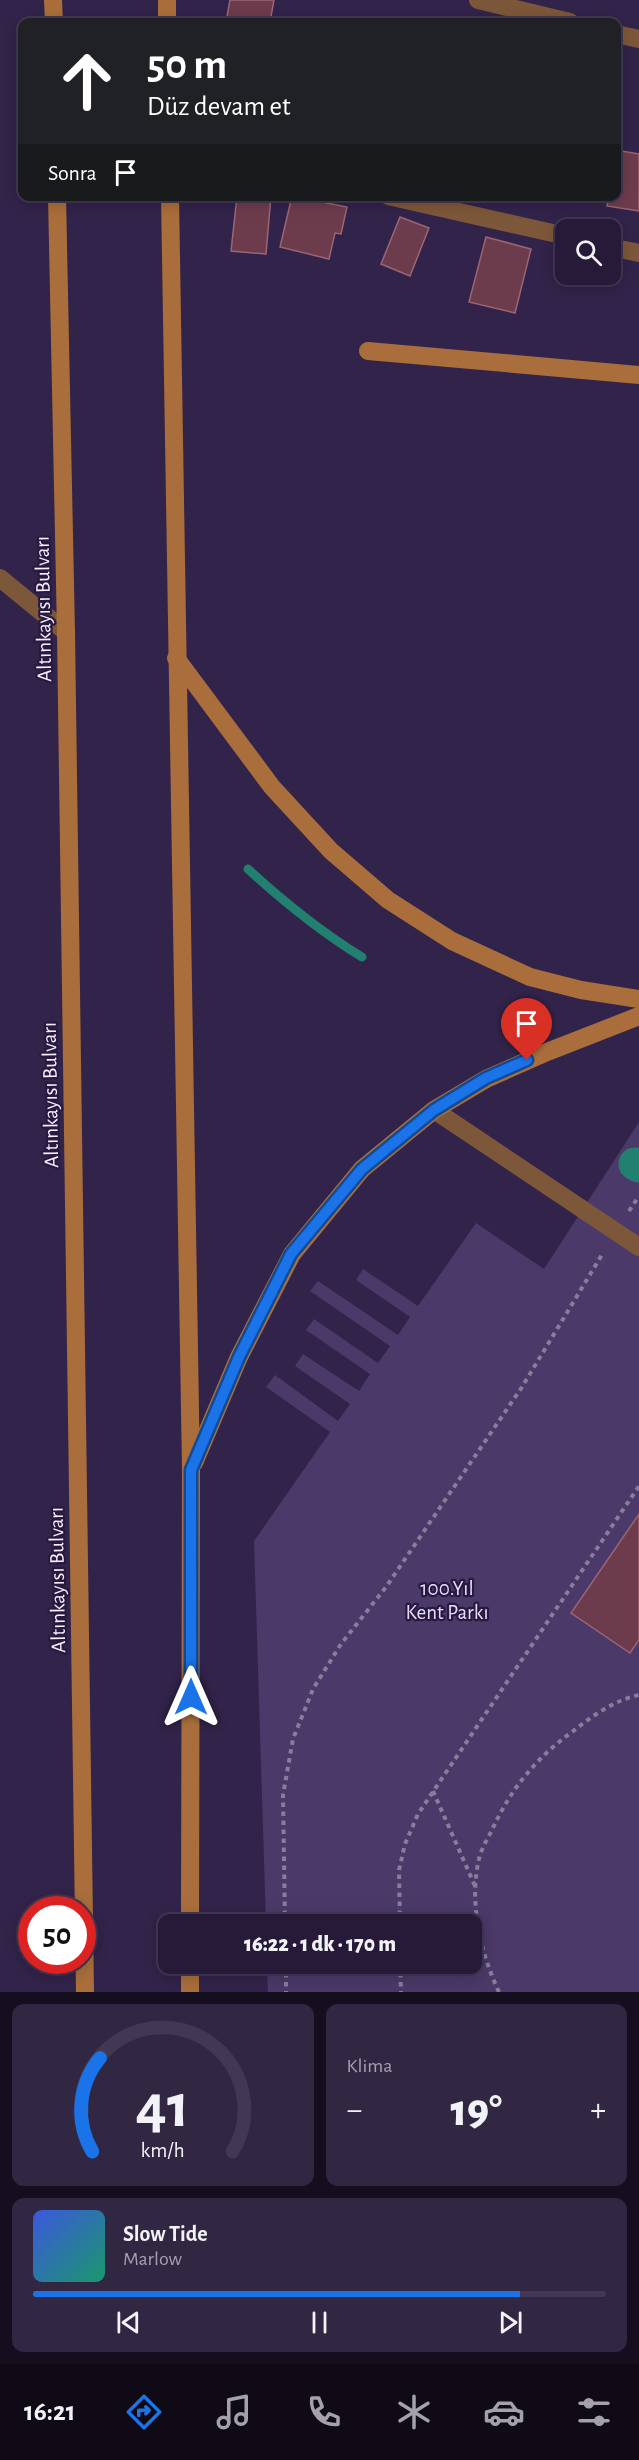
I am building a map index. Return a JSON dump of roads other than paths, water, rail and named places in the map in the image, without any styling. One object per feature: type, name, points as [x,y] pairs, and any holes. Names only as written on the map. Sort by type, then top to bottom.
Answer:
[{"type":"main road","points":[[53,0],[54,18]]},
{"type":"main road","points":[[167,0],[167,18]]},
{"type":"main road","name":"Altınkayısı Bulvarı","points":[[57,201],[66,632],[85,1992]]},
{"type":"main road","points":[[170,201],[191,1470],[190,1914]]},
{"type":"main road","points":[[368,351],[639,375]]},
{"type":"main road","points":[[176,658],[272,787],[332,851],[388,900],[452,941],[530,977],[581,990],[639,999]]},
{"type":"main road","points":[[191,1470],[239,1357],[291,1254],[362,1169],[434,1110],[486,1078],[639,1016]]},
{"type":"main road","points":[[190,1974],[190,1992]]},
{"type":"street","points":[[478,0],[553,18]]},
{"type":"street","points":[[621,35],[639,39]]},
{"type":"street","points":[[410,201],[555,234]]},
{"type":"street","points":[[621,249],[639,253]]},
{"type":"street","points":[[0,578],[66,632]]},
{"type":"street","points":[[434,1110],[639,1247]]},
{"type":"waterway","points":[[248,869],[303,916],[362,957]]},
{"type":"waterway","points":[[635,1164],[639,1166]]},
{"type":"park label","name":"100.Yıl Kent Parkı","points":[[447,1600]]}]
